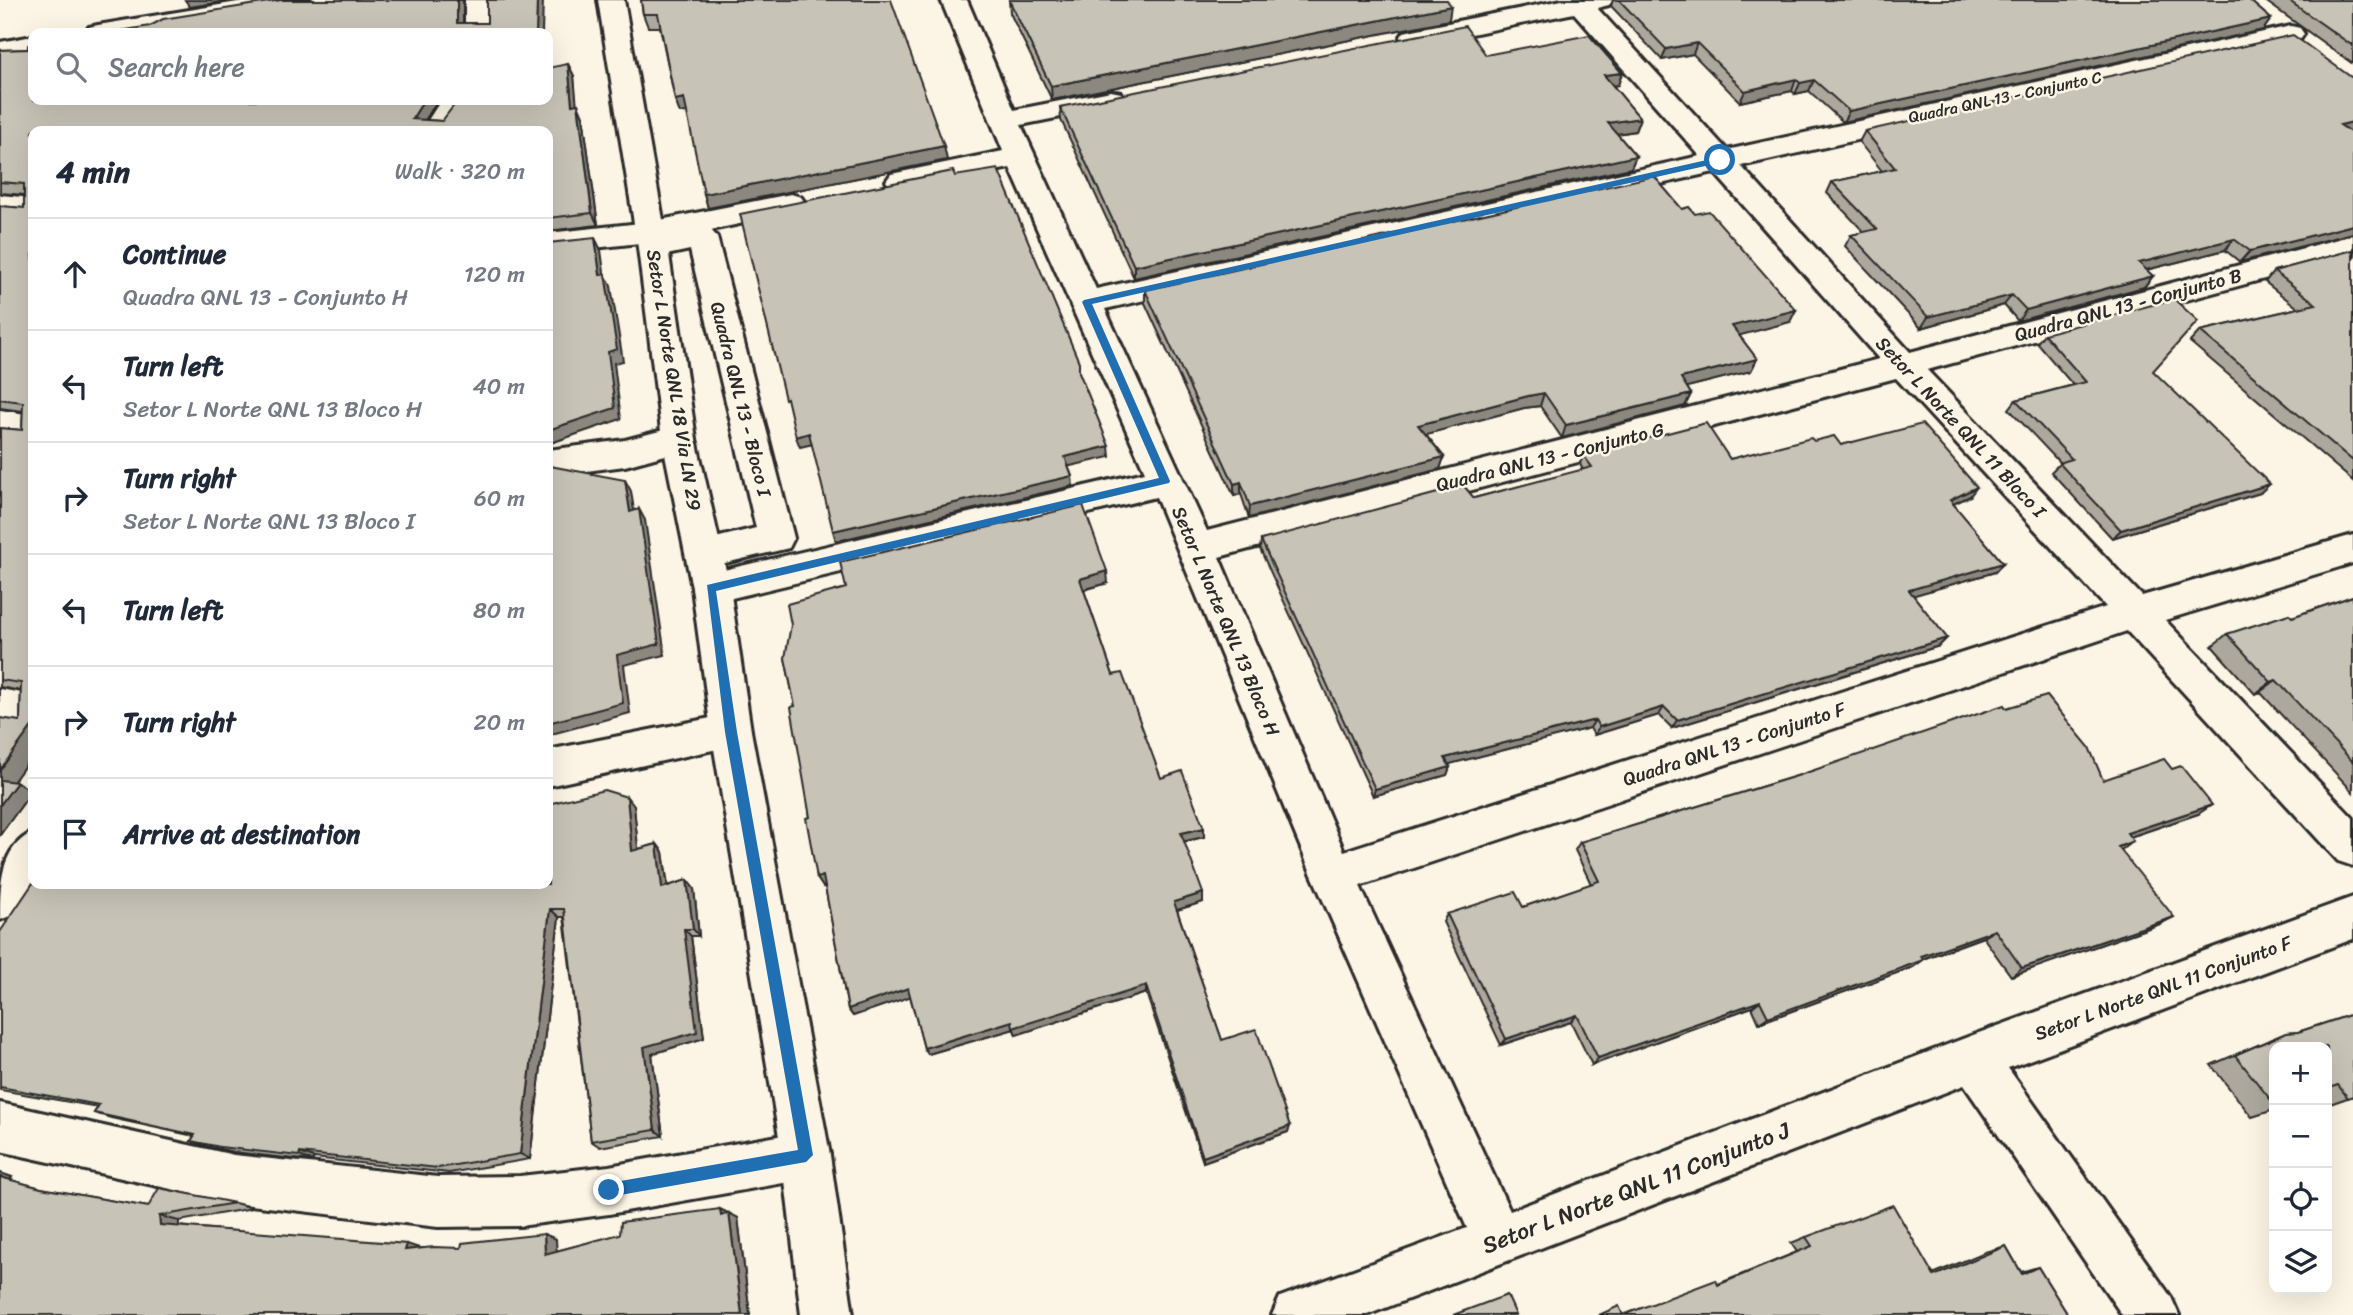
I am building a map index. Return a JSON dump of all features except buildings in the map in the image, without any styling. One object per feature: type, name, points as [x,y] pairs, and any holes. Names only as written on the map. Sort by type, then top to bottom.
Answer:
[{"type":"street","points":[[115,28],[176,10],[297,0]]},
{"type":"street","points":[[478,0],[478,28]]},
{"type":"street","name":"Setor L Norte QNL 18 Via LN 29","points":[[611,0],[652,240],[679,439],[707,571],[731,732],[806,1155],[827,1315]]},
{"type":"street","name":"Setor L Norte QNL 13 Bloco H","points":[[954,0],[1020,157],[1197,548],[1333,874],[1498,1241]]},
{"type":"street","points":[[1388,43],[1585,1]]},
{"type":"street","name":"Setor L Norte QNL 11 Bloco I","points":[[1585,1],[1720,160],[1903,365],[2353,847]]},
{"type":"street","name":"Quadra QNL 13 - Conjunto C","points":[[1087,302],[1720,160],[2301,41],[2262,13]]},
{"type":"street","points":[[0,50],[28,45]]},
{"type":"street","points":[[1004,120],[1141,93]]},
{"type":"street","points":[[438,126],[452,105]]},
{"type":"street","points":[[869,188],[1020,157]]},
{"type":"street","points":[[553,243],[652,240],[814,199]]},
{"type":"street","points":[[0,205],[28,208]]},
{"type":"street","name":"Quadra QNL 13 - Bloco I","points":[[652,240],[702,237],[776,538],[707,571]]},
{"type":"street","name":"Quadra QNL 13 - Conjunto B","points":[[1903,365],[2353,245]]},
{"type":"street","name":"Quadra QNL 13 - Conjunto G","points":[[1197,548],[1903,365]]},
{"type":"street","points":[[0,422],[28,426]]},
{"type":"street","points":[[553,462],[625,453],[679,439]]},
{"type":"street","points":[[707,571],[1165,481]]},
{"type":"street","name":"Quadra QNL 13 - Conjunto F","points":[[1333,874],[2135,613],[2353,549]]},
{"type":"street","points":[[0,706],[28,711]]},
{"type":"street","points":[[553,767],[731,732]]},
{"type":"street","points":[[0,900],[28,859]]},
{"type":"street","name":"Setor L Norte QNL 11 Conjunto F","points":[[1973,1058],[2353,918]]},
{"type":"street","points":[[1973,1058],[2154,1315]]},
{"type":"street","name":"Setor L Norte QNL 11 Conjunto J","points":[[1298,1315],[1973,1058]]},
{"type":"street","points":[[0,1127],[234,1179],[438,1202],[520,1200],[609,1190],[806,1155]]},
{"type":"route","points":[[609,1190],[806,1155],[731,732],[710,588],[1165,481],[1087,302],[1720,160]]}]
